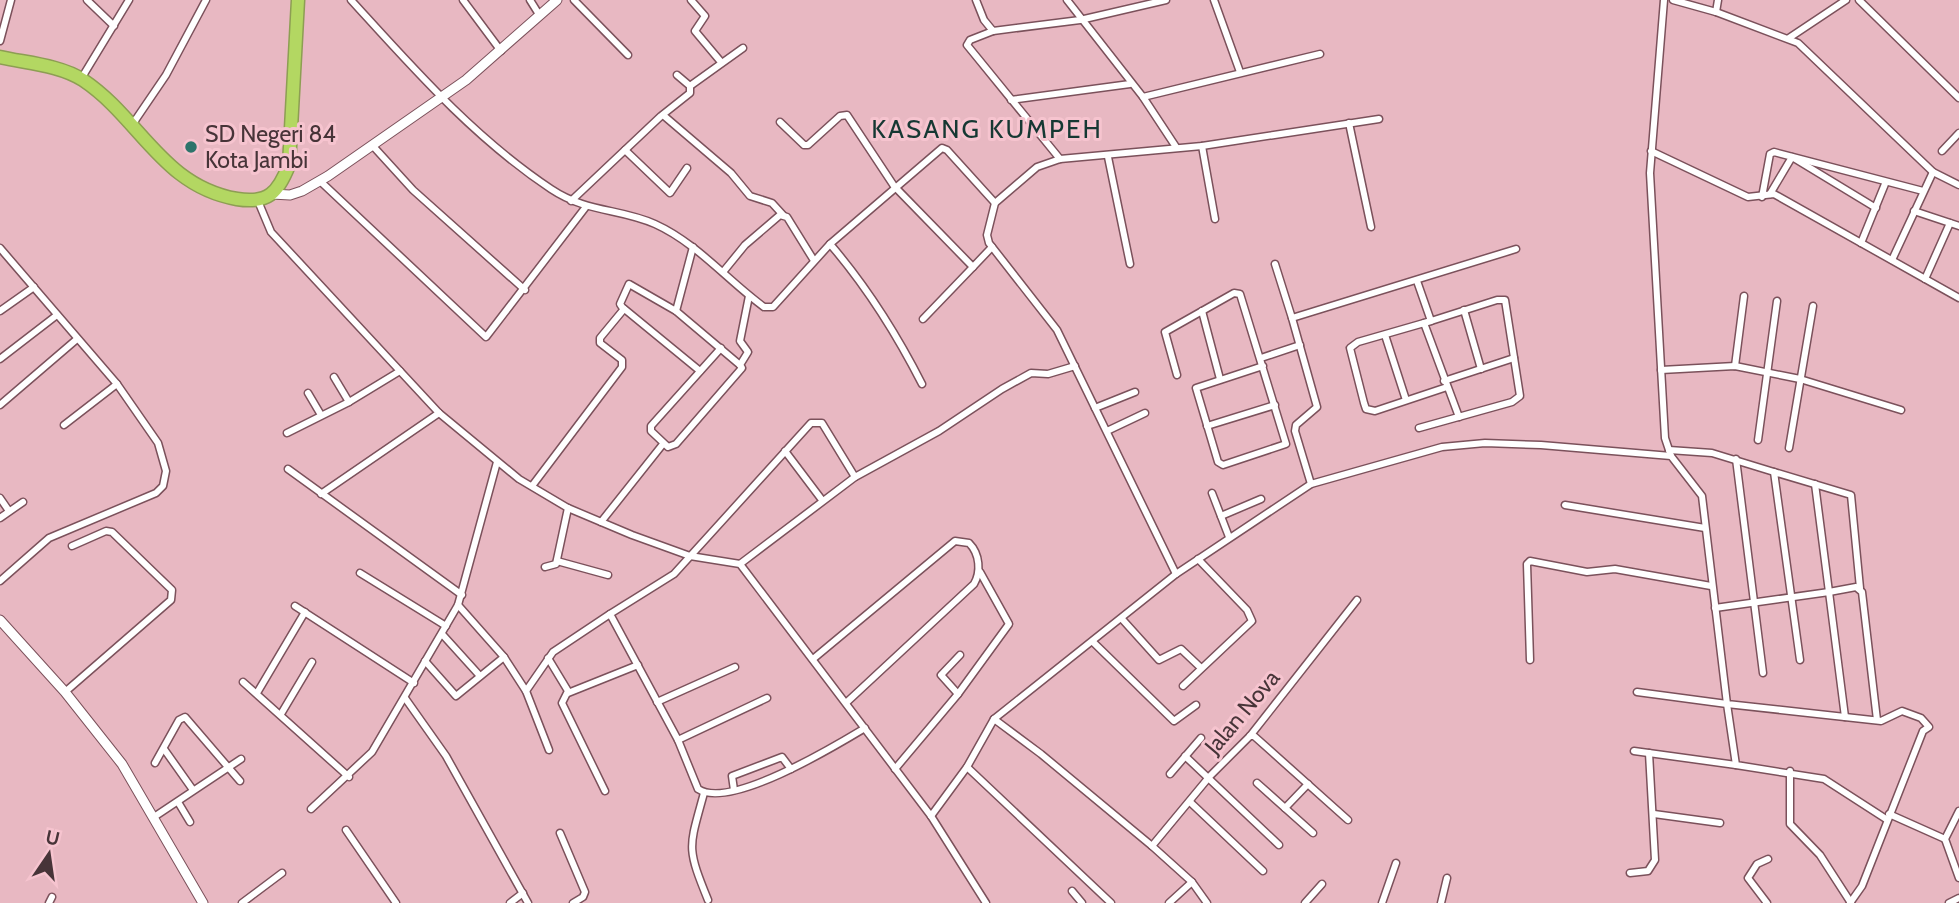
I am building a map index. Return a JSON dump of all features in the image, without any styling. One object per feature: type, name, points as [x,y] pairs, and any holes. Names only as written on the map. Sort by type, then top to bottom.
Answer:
[{"type":"highway","points":[[0,57],[81,79],[176,173],[228,197],[258,201],[272,194],[282,182],[289,165],[298,0]]},
{"type":"street","points":[[0,41],[11,0]]},
{"type":"street","points":[[87,0],[114,26]]},
{"type":"street","points":[[81,79],[129,0]]},
{"type":"street","points":[[131,126],[166,75],[206,0]]},
{"type":"street","points":[[351,0],[440,98],[517,165],[585,208],[657,224],[693,247],[764,307],[773,307],[813,259],[894,186],[942,148],[995,203]]},
{"type":"street","points":[[463,0],[501,51]]},
{"type":"street","points":[[530,0],[540,16]]},
{"type":"street","points":[[272,194],[290,195],[320,181],[440,98],[501,51],[557,0]]},
{"type":"street","points":[[574,0],[628,55]]},
{"type":"street","points":[[691,0],[705,16],[695,31],[721,62]]},
{"type":"street","points":[[976,0],[984,20],[993,31]]},
{"type":"street","points":[[1067,0],[1130,84],[1143,97],[1176,147]]},
{"type":"street","points":[[1060,159],[967,45],[970,40],[993,31],[1080,20],[1166,0]]},
{"type":"street","points":[[1214,0],[1240,72]]},
{"type":"street","points":[[1664,0],[1651,151],[1665,439],[1670,453],[1702,496],[1735,765]]},
{"type":"street","points":[[1673,0],[1716,12],[1798,43],[1934,172],[1959,185]]},
{"type":"street","points":[[1716,12],[1718,0]]},
{"type":"street","points":[[1789,38],[1845,0]]},
{"type":"street","points":[[1859,0],[1959,98]]},
{"type":"street","points":[[690,86],[743,48]]},
{"type":"street","points":[[1143,97],[1320,54]]},
{"type":"street","points":[[571,201],[690,93],[690,86],[677,75]]},
{"type":"street","points":[[1011,100],[1130,84]]},
{"type":"street","points":[[663,115],[731,173],[750,195],[772,203],[813,259]]},
{"type":"street","points":[[780,122],[804,145],[808,145],[840,116],[847,115],[894,186],[973,267]]},
{"type":"street","points":[[1176,574],[1076,366],[1049,318],[1027,294],[992,247],[987,235],[995,203],[1037,167],[1060,159],[1108,157],[1202,146],[1379,119]]},
{"type":"street","points":[[1349,123],[1371,227]]},
{"type":"street","points":[[1942,151],[1959,133]]},
{"type":"street","points":[[372,145],[413,190],[525,290]]},
{"type":"street","points":[[1202,146],[1215,219]]},
{"type":"street","points":[[625,150],[670,193],[687,168]]},
{"type":"street","points":[[1651,151],[1741,194],[1762,197],[1770,194],[1792,157]]},
{"type":"street","points":[[1762,197],[1770,154],[1779,152],[1885,184],[1893,182],[1923,191]]},
{"type":"street","points":[[1108,157],[1130,264]]},
{"type":"street","points":[[1792,157],[1876,208]]},
{"type":"street","points":[[1892,260],[1934,172]]},
{"type":"street","points":[[320,181],[484,336],[489,336],[585,208]]},
{"type":"street","points":[[1861,243],[1885,184]]},
{"type":"street","points":[[1770,194],[1959,296]]},
{"type":"street","points":[[258,201],[271,232],[439,413],[497,462],[569,508],[601,522],[690,556],[740,564],[931,816],[986,903]]},
{"type":"street","points":[[1914,211],[1959,226]]},
{"type":"street","points":[[723,272],[746,245],[783,215]]},
{"type":"street","points":[[1925,279],[1950,223]]},
{"type":"street","points":[[830,244],[860,279],[901,341],[922,384]]},
{"type":"street","points":[[676,311],[693,247]]},
{"type":"street","points":[[923,319],[992,247]]},
{"type":"street","points":[[0,248],[117,384],[158,443],[166,471],[163,486],[156,493],[49,538],[0,581]]},
{"type":"street","points":[[1292,318],[1516,248]]},
{"type":"street","points":[[1275,264],[1317,407],[1296,425],[1295,430],[1311,484]]},
{"type":"street","points":[[1417,281],[1446,384],[1459,417]]},
{"type":"street","points":[[700,371],[620,304],[631,283],[676,311],[740,365]]},
{"type":"street","points":[[0,311],[34,287]]},
{"type":"street","points":[[1177,375],[1165,332],[1234,293],[1240,295],[1261,358],[1285,446],[1220,464],[1196,388],[1263,366]]},
{"type":"street","points":[[721,348],[651,426],[651,431],[663,444],[671,447],[676,444],[741,369],[740,365],[748,352],[740,341],[749,296]]},
{"type":"street","points":[[1735,366],[1744,296]]},
{"type":"street","points":[[1419,428],[1517,400],[1520,389],[1505,300],[1497,300],[1358,342],[1350,348],[1366,409],[1375,411],[1514,358]]},
{"type":"street","points":[[1758,440],[1777,301]]},
{"type":"street","points":[[1789,448],[1813,306]]},
{"type":"street","points":[[532,486],[622,367],[622,360],[600,343],[600,338],[624,309]]},
{"type":"street","points":[[1464,310],[1481,369]]},
{"type":"street","points":[[1202,311],[1220,379]]},
{"type":"street","points":[[0,359],[57,315]]},
{"type":"street","points":[[1385,335],[1406,400]]},
{"type":"street","points":[[0,405],[77,339]]},
{"type":"street","points":[[1261,358],[1300,345]]},
{"type":"street","points":[[740,564],[855,477],[939,431],[1026,376],[1062,372],[1076,366]]},
{"type":"street","points":[[1661,370],[1735,366],[1800,379],[1901,410]]},
{"type":"street","points":[[286,433],[349,402],[400,371]]},
{"type":"street","points":[[334,377],[349,402]]},
{"type":"street","points":[[64,425],[117,384]]},
{"type":"street","points":[[1096,408],[1135,392]]},
{"type":"street","points":[[308,393],[321,415]]},
{"type":"street","points":[[1207,426],[1275,405]]},
{"type":"street","points":[[321,494],[413,434],[439,413]]},
{"type":"street","points":[[1107,431],[1145,413]]},
{"type":"street","points":[[526,691],[553,652],[667,580],[811,423],[818,421],[855,477]]},
{"type":"street","points":[[601,522],[663,444]]},
{"type":"street","points":[[931,816],[967,767],[994,719],[1176,574],[1311,484],[1453,446],[1541,445],[1712,453],[1852,495],[1860,588],[1877,720]]},
{"type":"street","points":[[785,451],[822,500]]},
{"type":"street","points":[[1736,459],[1763,673]]},
{"type":"street","points":[[312,809],[372,752],[458,605],[497,462]]},
{"type":"street","points":[[288,469],[462,595]]},
{"type":"street","points":[[1774,472],[1800,660]]},
{"type":"street","points":[[1815,484],[1845,717]]},
{"type":"street","points":[[1212,493],[1229,537]]},
{"type":"street","points":[[0,498],[9,511]]},
{"type":"street","points":[[1221,516],[1261,499]]},
{"type":"street","points":[[0,518],[23,502]]},
{"type":"street","points":[[1565,505],[1705,528]]},
{"type":"street","points":[[545,567],[553,566],[557,561],[569,508]]},
{"type":"street","points":[[65,692],[171,600],[172,595],[172,590],[112,532],[106,531],[72,546]]},
{"type":"street","points":[[813,659],[955,541],[969,543],[974,548],[980,572],[1009,624],[958,694],[895,769]]},
{"type":"street","points":[[1183,686],[1252,621],[1247,610],[1198,559]]},
{"type":"street","points":[[557,561],[608,575]]},
{"type":"street","points":[[1530,660],[1527,564],[1530,561],[1587,572],[1615,569],[1711,586]]},
{"type":"street","points":[[847,702],[974,584],[980,572]]},
{"type":"street","points":[[360,573],[446,626]]},
{"type":"street","points":[[1716,608],[1860,588]]},
{"type":"street","name":"Jalan Nova","points":[[1153,846],[1210,776],[1250,736],[1357,600]]},
{"type":"street","points":[[458,605],[504,657],[526,691],[549,750]]},
{"type":"street","points":[[295,606],[414,682]]},
{"type":"street","points":[[257,693],[305,612]]},
{"type":"street","points":[[610,614],[678,740],[698,789],[704,793],[734,790],[791,769],[865,728]]},
{"type":"street","points":[[1122,619],[1159,660],[1164,661],[1174,651],[1181,649],[1201,668]]},
{"type":"street","points":[[0,620],[65,692],[122,764],[200,902]]},
{"type":"street","points":[[442,634],[480,676]]},
{"type":"street","points":[[1093,642],[1174,721],[1196,705]]},
{"type":"street","points":[[958,694],[940,675],[960,654]]},
{"type":"street","points":[[425,662],[453,695],[504,657]]},
{"type":"street","points":[[548,658],[568,694]]},
{"type":"street","points":[[281,713],[312,662]]},
{"type":"street","points":[[605,791],[562,703],[568,694],[638,665]]},
{"type":"street","points":[[657,702],[735,667]]},
{"type":"street","points":[[243,682],[349,776]]},
{"type":"street","points":[[1637,692],[1877,720],[1902,711],[1921,718],[1929,727],[1923,731],[1862,886],[1850,903],[1820,855],[1790,824],[1790,771]]},
{"type":"street","points":[[405,698],[446,756],[528,903]]},
{"type":"street","points":[[678,740],[766,698]]},
{"type":"street","points":[[155,763],[179,720],[185,717],[240,781]]},
{"type":"street","points":[[994,719],[1153,846],[1192,882],[1206,903]]},
{"type":"street","points":[[1250,736],[1254,736],[1348,820]]},
{"type":"street","points":[[1170,774],[1200,738]]},
{"type":"street","points":[[163,749],[193,790]]},
{"type":"street","points":[[1634,751],[1790,771],[1831,782],[1868,809],[1945,839]]},
{"type":"street","points":[[1630,873],[1653,868],[1656,844],[1649,753]]},
{"type":"street","points":[[1185,756],[1210,776],[1279,845]]},
{"type":"street","points":[[734,790],[732,776],[782,757],[791,769]]},
{"type":"street","points":[[154,817],[241,758]]},
{"type":"street","points":[[967,767],[1111,903]]},
{"type":"street","points":[[1256,783],[1313,833]]},
{"type":"street","points":[[1285,808],[1308,784]]},
{"type":"street","points":[[704,793],[690,843],[690,856],[708,900]]},
{"type":"street","points":[[178,802],[190,821]]},
{"type":"street","points":[[1190,802],[1263,871]]},
{"type":"street","points":[[1959,811],[1945,839],[1959,878]]},
{"type":"street","points":[[1654,814],[1720,823]]},
{"type":"street","points":[[346,830],[396,903]]},
{"type":"street","points":[[560,834],[585,892],[583,897],[573,903]]},
{"type":"street","points":[[1766,903],[1748,878],[1757,864],[1769,859]]},
{"type":"street","points":[[1382,903],[1395,863]]},
{"type":"street","points":[[242,903],[282,873]]},
{"type":"street","points":[[1441,903],[1447,878]]},
{"type":"street","points":[[1169,903],[1192,882]]},
{"type":"street","points":[[1305,903],[1322,884]]},
{"type":"street","points":[[1072,891],[1082,903]]},
{"type":"street","points":[[510,903],[523,893]]},
{"type":"street","points":[[1949,903],[1959,898]]},
{"type":"place","name":"SD Negeri 84 Kota Jambi","points":[[191,147]]},
{"type":"district","name":"KASANG KUMPEH","points":[[987,129]]}]
